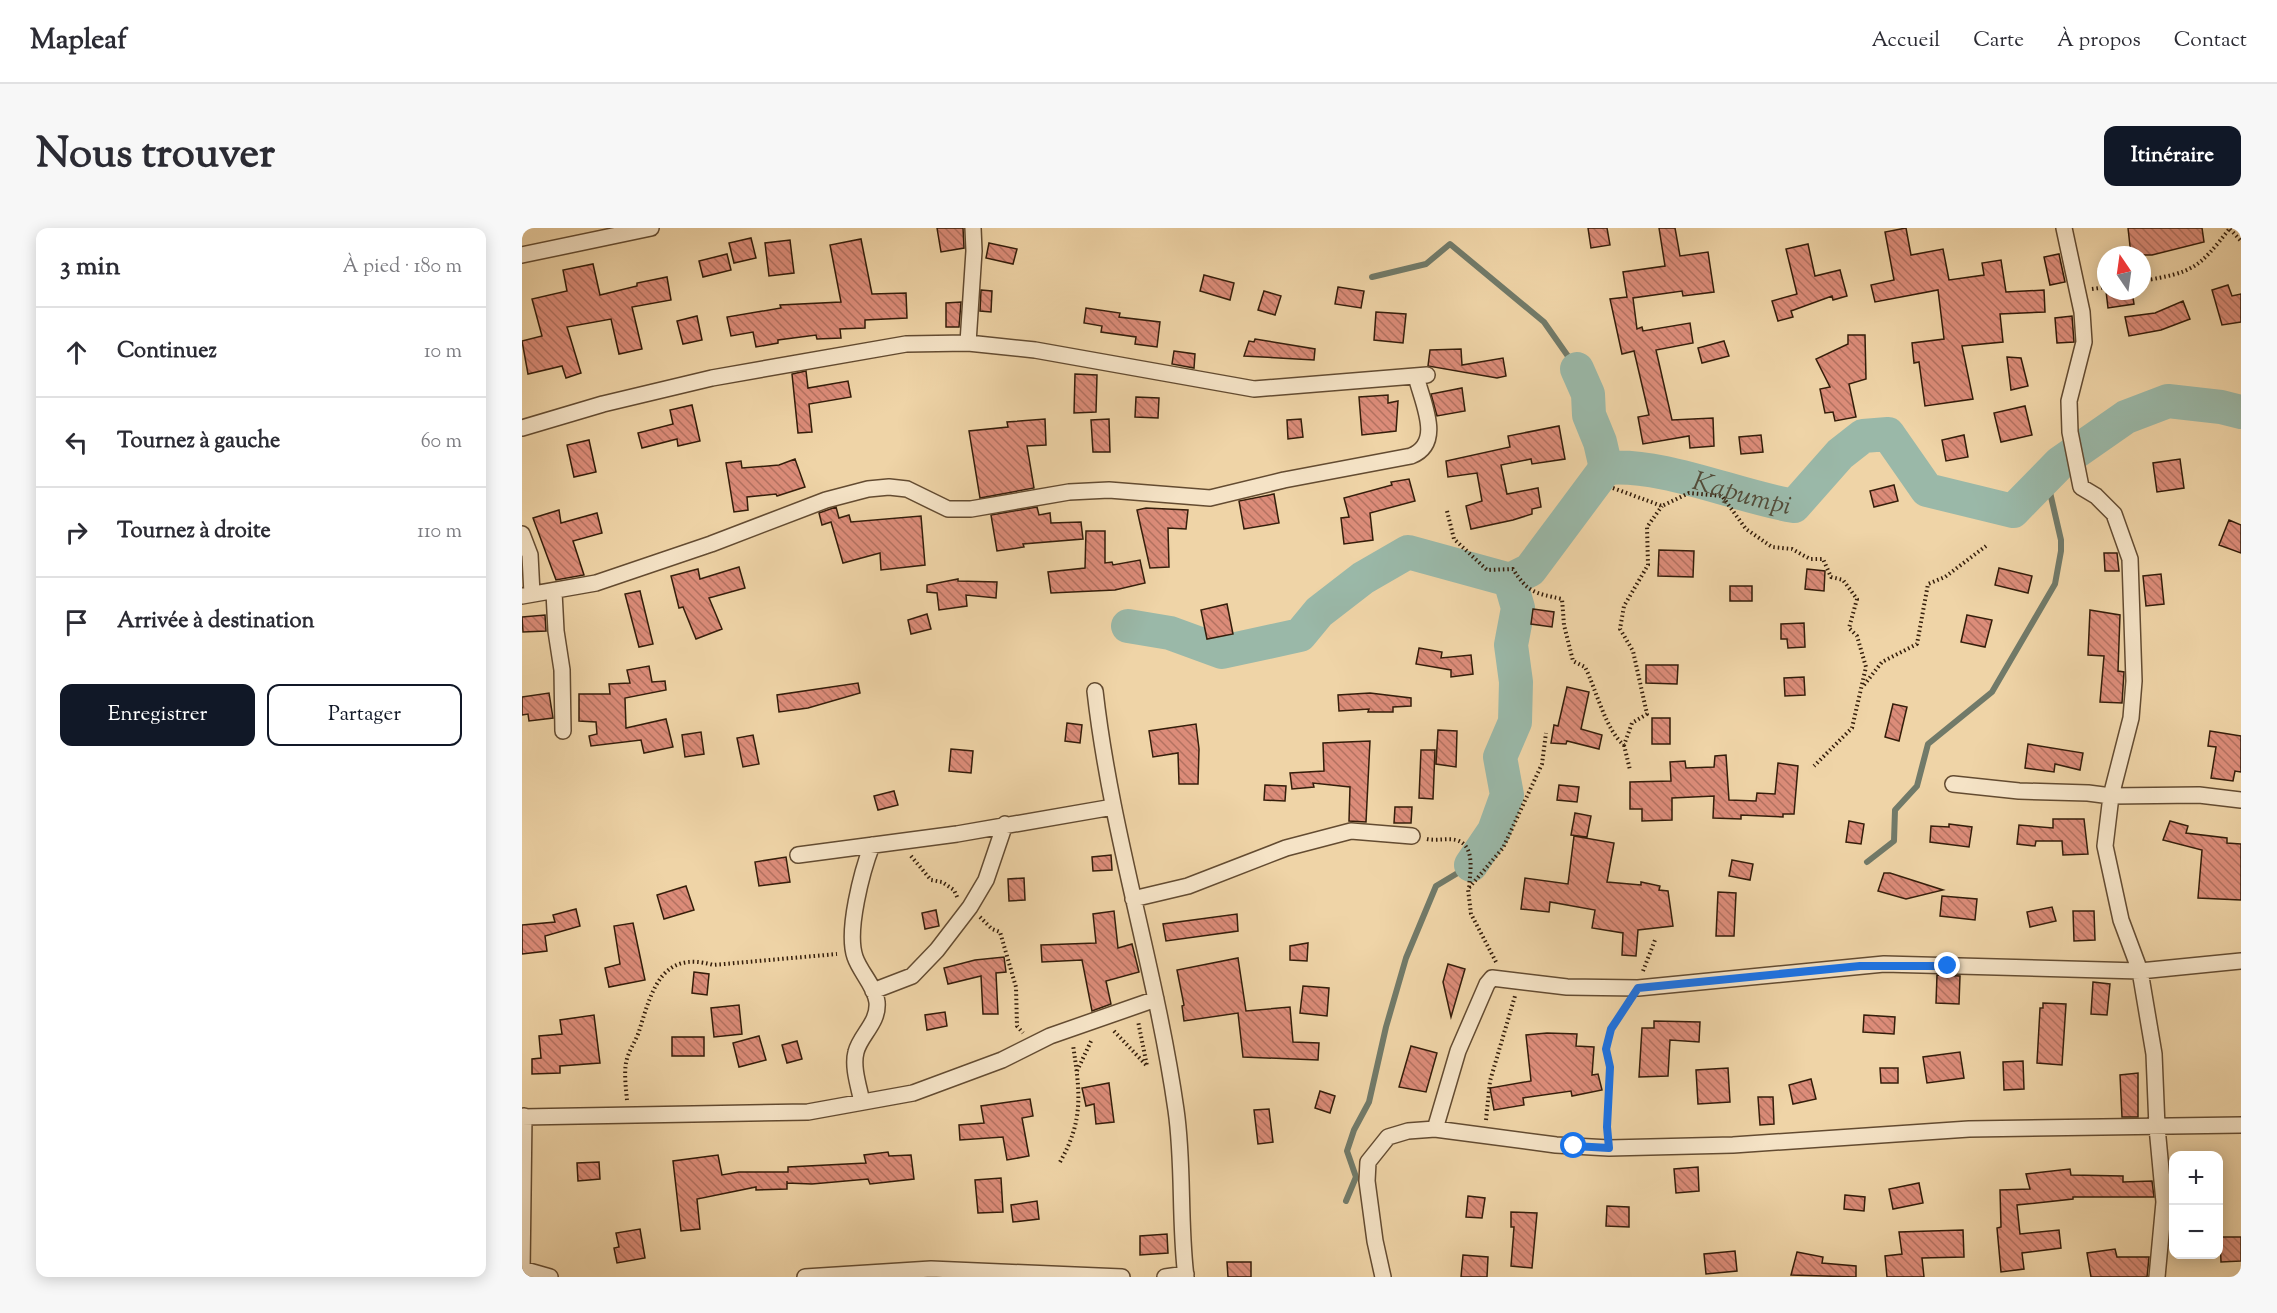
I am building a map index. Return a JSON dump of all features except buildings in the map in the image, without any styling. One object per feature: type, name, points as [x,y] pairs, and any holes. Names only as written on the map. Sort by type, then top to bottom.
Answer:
[{"type":"street","points":[[522,255],[651,228]]},
{"type":"street","points":[[968,344],[974,251],[973,228]]},
{"type":"street","points":[[2064,228],[2082,312],[2084,342],[2069,401],[2070,432],[2080,487],[2096,496],[2114,514],[2130,559],[2134,681],[2131,718],[2111,796],[2105,846],[2121,920],[2140,971],[2154,1054],[2157,1127],[2164,1202],[2157,1277]]},
{"type":"street","points":[[522,428],[603,404],[712,378],[896,346],[968,344],[1035,350],[1254,389],[1422,375],[1430,434],[1424,448],[1411,456],[1284,480],[1210,498],[1109,490],[1059,494],[971,509],[948,509],[907,489],[868,489],[826,500],[621,575],[574,589],[527,595],[530,555],[522,534]]},
{"type":"street","points":[[554,592],[556,631],[562,670],[563,731]]},
{"type":"street","points":[[1095,691],[1113,807],[1156,999],[1179,1134],[1180,1224],[1186,1275],[1165,1277]]},
{"type":"street","points":[[1953,784],[2019,791],[2111,796],[2199,795],[2241,800]]},
{"type":"street","points":[[798,855],[1113,807]]},
{"type":"street","points":[[873,991],[912,976],[937,950],[970,907],[986,879],[1005,824]]},
{"type":"street","points":[[1133,899],[1188,886],[1286,848],[1351,831],[1412,836]]},
{"type":"street","points":[[862,1102],[855,1055],[874,1018],[877,1004],[873,991],[860,971],[853,951],[852,933],[859,889],[872,845]]},
{"type":"street","points":[[1435,1129],[1458,1051],[1486,984],[1492,978],[1500,977],[1567,987],[1638,988],[1884,964],[2140,971],[2241,961]]},
{"type":"street","points":[[550,1277],[522,1271],[523,1116],[628,1117],[808,1112],[913,1093],[1002,1060],[1050,1036],[1156,999]]},
{"type":"street","points":[[1383,1277],[1366,1181],[1368,1162],[1388,1137],[1408,1131],[1435,1129],[1556,1145],[1609,1148],[1733,1145],[1980,1129],[2241,1125]]},
{"type":"street","points":[[805,1277],[991,1270],[1122,1277]]},
{"type":"path","points":[[2151,279],[2185,272],[2201,264],[2230,228],[2241,241]]},
{"type":"path","points":[[1613,488],[1662,506]]},
{"type":"path","points":[[1630,770],[1624,745],[1632,723],[1647,714],[1633,651],[1620,629],[1624,606],[1648,565],[1647,527],[1662,506],[1689,493],[1722,496],[1746,529],[1772,547],[1792,549],[1810,559],[1823,560],[1831,577],[1843,580],[1857,599],[1849,628],[1857,636],[1866,667],[1852,728],[1814,766]]},
{"type":"path","points":[[1447,511],[1454,539],[1487,570],[1513,568],[1523,586],[1539,594],[1562,599],[1564,625],[1573,661],[1586,667],[1602,713],[1612,726],[1615,738],[1624,745]]},
{"type":"path","points":[[1862,688],[1882,662],[1917,644],[1928,584],[1945,577],[1986,546]]},
{"type":"path","points":[[1468,889],[1503,848],[1542,764],[1546,733]]},
{"type":"path","points":[[1412,836],[1431,840],[1458,840],[1468,849],[1471,865],[1468,889],[1472,914],[1497,964],[1500,977]]},
{"type":"path","points":[[1609,1148],[1607,1127],[1610,1067],[1606,1049],[1611,1029],[1638,988],[1655,940]]},
{"type":"path","points":[[628,1117],[626,1062],[636,1042],[659,978],[670,969],[684,963],[702,962],[713,965],[795,959],[853,951]]},
{"type":"path","points":[[1489,1136],[1485,1119],[1487,1096],[1519,981]]},
{"type":"path","points":[[1077,1071],[1101,1019],[1148,1066],[1135,1007]]},
{"type":"path","points":[[1060,1162],[1073,1139],[1080,1109],[1070,1029]]},
{"type":"waterway","points":[[1372,277],[1426,264],[1450,244],[1544,322],[1577,369]]},
{"type":"waterway","name":"Kapumpi","points":[[1577,369],[1588,394],[1589,415],[1600,442],[1606,468],[1652,470],[1794,506],[1840,454],[1863,436],[1888,434],[1927,490],[2013,511],[2060,463],[2126,417],[2168,401],[2221,407],[2241,412]]},
{"type":"waterway","points":[[1471,865],[1494,831],[1507,795],[1500,757],[1515,722],[1516,682],[1511,645],[1518,608],[1510,580],[1530,570],[1606,468]]},
{"type":"waterway","points":[[1867,862],[1894,841],[1895,810],[1917,786],[1928,744],[1992,692],[2055,584],[2061,540],[2046,475]]},
{"type":"waterway","points":[[1128,626],[1170,633],[1222,652],[1300,635],[1319,612],[1363,578],[1408,552],[1510,580]]},
{"type":"waterway","points":[[1346,1201],[1356,1177],[1347,1151],[1354,1130],[1369,1102],[1386,1027],[1406,958],[1436,886],[1471,865]]},
{"type":"route","points":[[1574,1146],[1609,1148],[1607,1127],[1610,1067],[1606,1049],[1611,1029],[1626,1010],[1638,988],[1678,986],[1812,969],[1884,964],[1948,966]]}]
